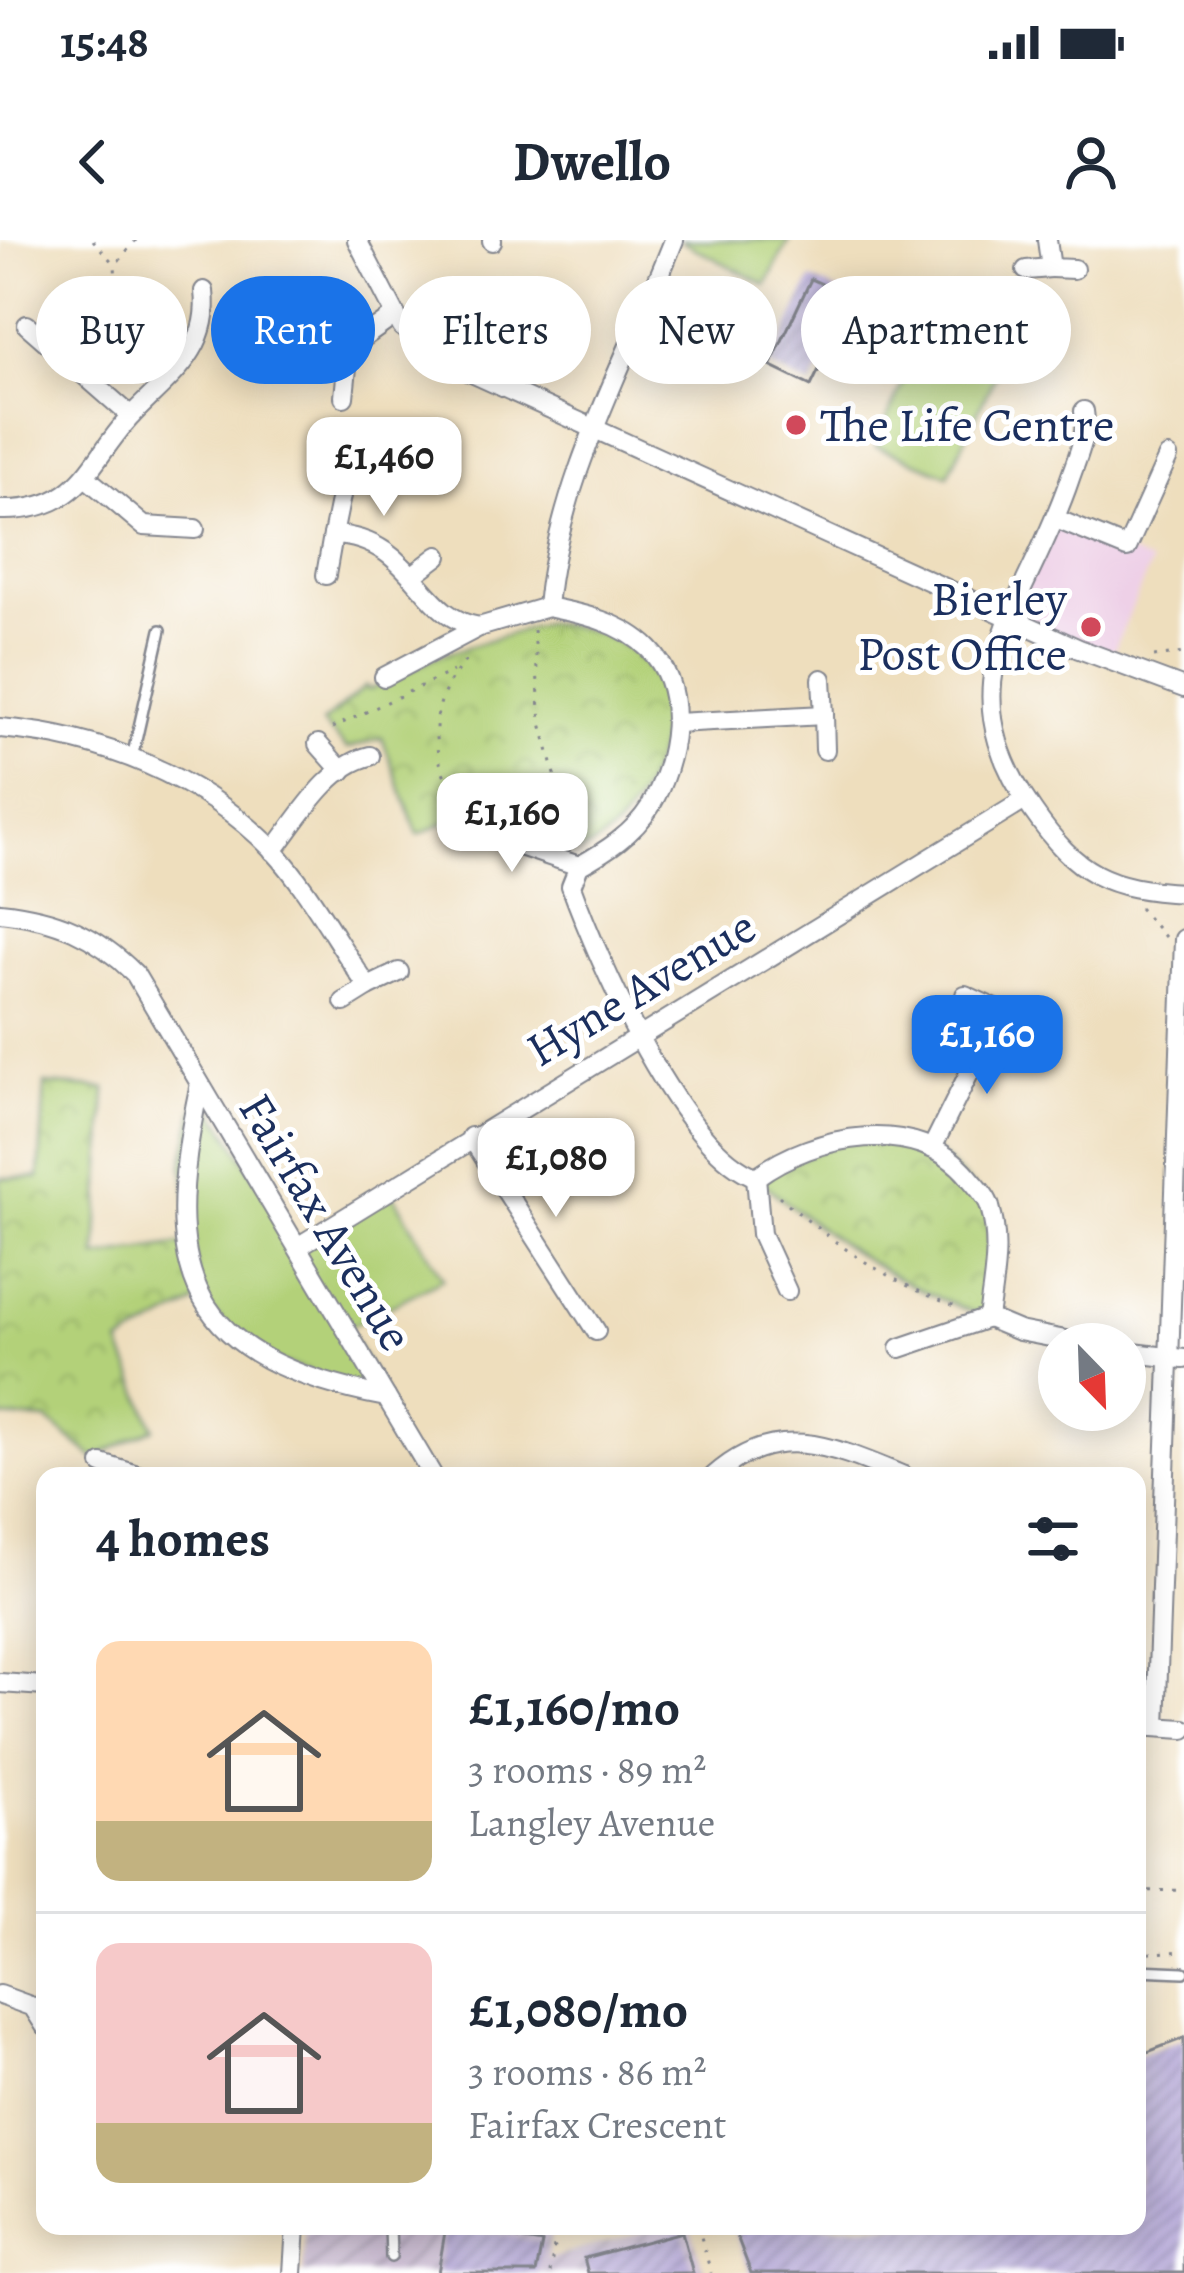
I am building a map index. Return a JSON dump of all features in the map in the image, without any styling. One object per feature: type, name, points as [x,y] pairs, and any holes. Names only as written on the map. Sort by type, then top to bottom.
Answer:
[{"type":"street","points":[[357,240],[402,327],[452,364],[1009,617],[1184,688]]},
{"type":"street","points":[[1047,240],[1051,268]]},
{"type":"street","points":[[661,276],[667,242]]},
{"type":"street","points":[[1026,270],[1074,269]]},
{"type":"street","points":[[187,360],[199,343],[206,310],[204,291]]},
{"type":"street","points":[[375,329],[395,315]]},
{"type":"street","points":[[27,325],[130,416]]},
{"type":"street","points":[[541,609],[553,550],[615,381]]},
{"type":"street","points":[[0,510],[60,496],[88,479],[130,416],[165,384]]},
{"type":"street","points":[[344,398],[345,384]]},
{"type":"street","points":[[1084,411],[1087,428],[1056,519],[992,664],[988,706],[1002,755],[1057,846],[1093,875],[1135,890],[1184,892]]},
{"type":"street","points":[[1056,519],[1132,551],[1168,457]]},
{"type":"street","points":[[88,479],[144,526],[195,529]]},
{"type":"street","points":[[326,575],[343,486]]},
{"type":"street","points":[[332,536],[388,550],[454,620],[479,627]]},
{"type":"street","points":[[413,575],[438,556]]},
{"type":"street","points":[[384,677],[479,627],[541,609],[591,615],[651,650],[669,679],[676,723],[649,808],[609,849],[579,866],[571,886],[616,998],[638,1037],[698,1124],[744,1172],[756,1177]]},
{"type":"street","points":[[822,679],[825,750]]},
{"type":"street","points":[[676,723],[824,715]]},
{"type":"street","points":[[0,728],[45,732],[132,758],[204,795],[273,851],[368,987]]},
{"type":"street","points":[[318,744],[342,771]]},
{"type":"street","points":[[273,851],[342,771],[354,760],[370,756]]},
{"type":"street","name":"Hyne Avenue","points":[[299,1246],[1025,800]]},
{"type":"street","points":[[465,820],[579,866]]},
{"type":"street","name":"Fairfax Avenue","points":[[0,912],[46,916],[103,943],[135,974],[428,1467]]},
{"type":"street","points":[[1184,940],[1175,1359],[1147,1727],[1184,1729]]},
{"type":"street","points":[[344,1002],[400,972]]},
{"type":"street","points":[[965,995],[1035,1026]]},
{"type":"street","points":[[932,1148],[1000,1011]]},
{"type":"street","name":"Fairfax Avenue","points":[[199,1088],[183,1165],[182,1244],[201,1300],[255,1354],[320,1384],[386,1396]]},
{"type":"street","points":[[756,1177],[776,1162],[856,1136],[932,1148],[960,1167],[989,1202],[998,1245],[988,1318]]},
{"type":"street","points":[[471,1137],[596,1331]]},
{"type":"street","points":[[756,1177],[761,1234],[787,1291]]},
{"type":"street","points":[[900,1348],[988,1318],[1038,1335]]},
{"type":"street","points":[[724,1467],[738,1454],[764,1443],[802,1441],[878,1467]]},
{"type":"street","points":[[102,1464],[112,1467]]},
{"type":"street","points":[[0,1683],[36,1685]]},
{"type":"street","points":[[0,1995],[36,2012]]},
{"type":"street","points":[[293,2273],[295,2235]]},
{"type":"lane","points":[[132,758],[161,631]]},
{"type":"lane","points":[[1146,1970],[1184,1972]]},
{"type":"lane","points":[[390,2235],[391,2257]]},
{"type":"path","points":[[94,240],[115,265],[115,276]]},
{"type":"path","points":[[115,265],[136,240]]},
{"type":"path","points":[[541,609],[541,723],[579,866]]},
{"type":"path","points":[[465,820],[440,776],[433,732],[445,686],[480,646],[479,627]]},
{"type":"path","points":[[318,744],[333,727],[455,671]]},
{"type":"path","points":[[560,841],[573,839]]},
{"type":"path","points":[[1135,890],[1135,904],[1168,940],[1184,940]]},
{"type":"path","points":[[756,1177],[850,1254],[918,1293],[988,1318]]},
{"type":"path","points":[[1146,1891],[1184,1890]]},
{"type":"path","points":[[1146,1953],[1184,1951]]},
{"type":"path","points":[[550,2273],[556,2235]]},
{"type":"path","points":[[700,2235],[711,2273]]},
{"type":"shaded area","points":[[1056,519],[1151,563],[1109,662],[1009,617]]},
{"type":"shaded area","points":[[305,2235],[551,2235],[547,2259],[631,2235],[693,2235],[705,2273],[303,2273]]},
{"type":"green space","points":[[679,240],[789,240],[771,276],[749,276]]},
{"type":"green space","points":[[902,384],[991,384],[948,475],[876,446]]},
{"type":"green space","points":[[546,623],[613,640],[637,656],[653,676],[662,700],[663,728],[656,759],[636,802],[601,841],[568,853],[520,845],[462,815],[418,835],[382,738],[347,749],[322,723],[366,686],[369,690],[436,657]]},
{"type":"green space","points":[[45,1084],[106,1089],[97,1257],[182,1244],[201,1300],[120,1344],[154,1428],[94,1458],[47,1420],[0,1417],[0,1178],[39,1178]]},
{"type":"green space","points":[[199,1088],[299,1245],[390,1189],[443,1279],[347,1328],[386,1397],[255,1354],[201,1300],[183,1165]]},
{"type":"green space","points":[[856,1135],[932,1148],[989,1202],[988,1318],[923,1291],[865,1259],[756,1177]]},
{"type":"building","points":[[801,300],[801,381],[777,369],[777,351]]},
{"type":"building","points":[[1184,2038],[1184,2273],[751,2273],[736,2235],[1146,2235],[1146,2053]]},
{"type":"building","points":[[444,2235],[497,2235],[542,2243],[536,2273],[438,2273]]},
{"type":"building","points":[[683,2235],[693,2273],[588,2273],[584,2258]]},
{"type":"place","name":"The Life Centre","points":[[796,425]]},
{"type":"place","name":"Bierley Post Office","points":[[1091,627]]}]
